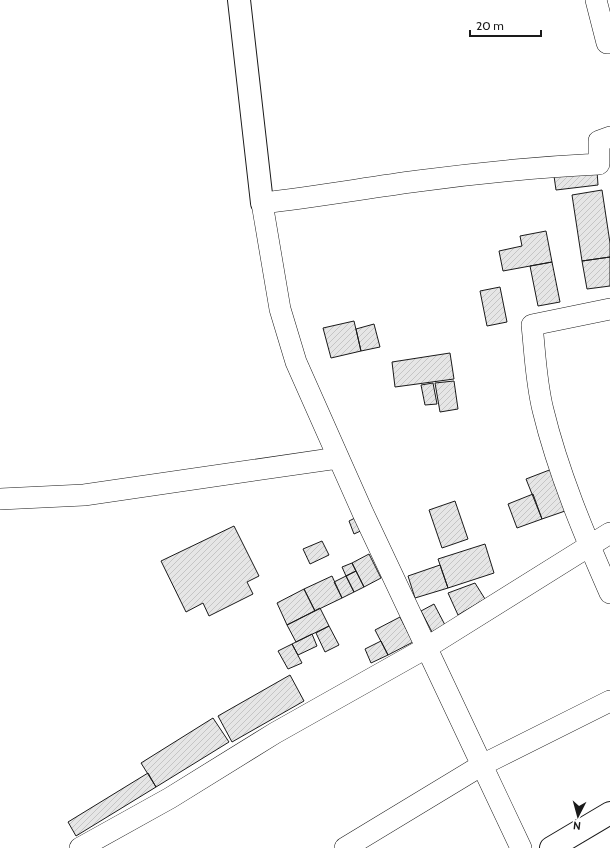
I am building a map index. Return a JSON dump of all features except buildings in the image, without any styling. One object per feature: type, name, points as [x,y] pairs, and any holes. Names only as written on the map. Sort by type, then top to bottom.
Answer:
[{"type":"street","points":[[239,0],[262,203],[280,309],[294,355],[338,458],[521,848]]},
{"type":"street","points":[[596,0],[607,43],[610,42]]},
{"type":"street","points":[[262,203],[419,181],[556,166],[599,164],[599,141],[610,137]]},
{"type":"street","points":[[610,309],[532,325],[536,373],[542,409],[560,465],[589,545],[610,592]]},
{"type":"street","points":[[0,499],[84,495],[338,458]]},
{"type":"street","points":[[80,848],[170,798],[275,733],[426,648],[610,533]]},
{"type":"street","points":[[345,848],[482,765],[610,701]]},
{"type":"street","points":[[551,848],[610,813]]}]
